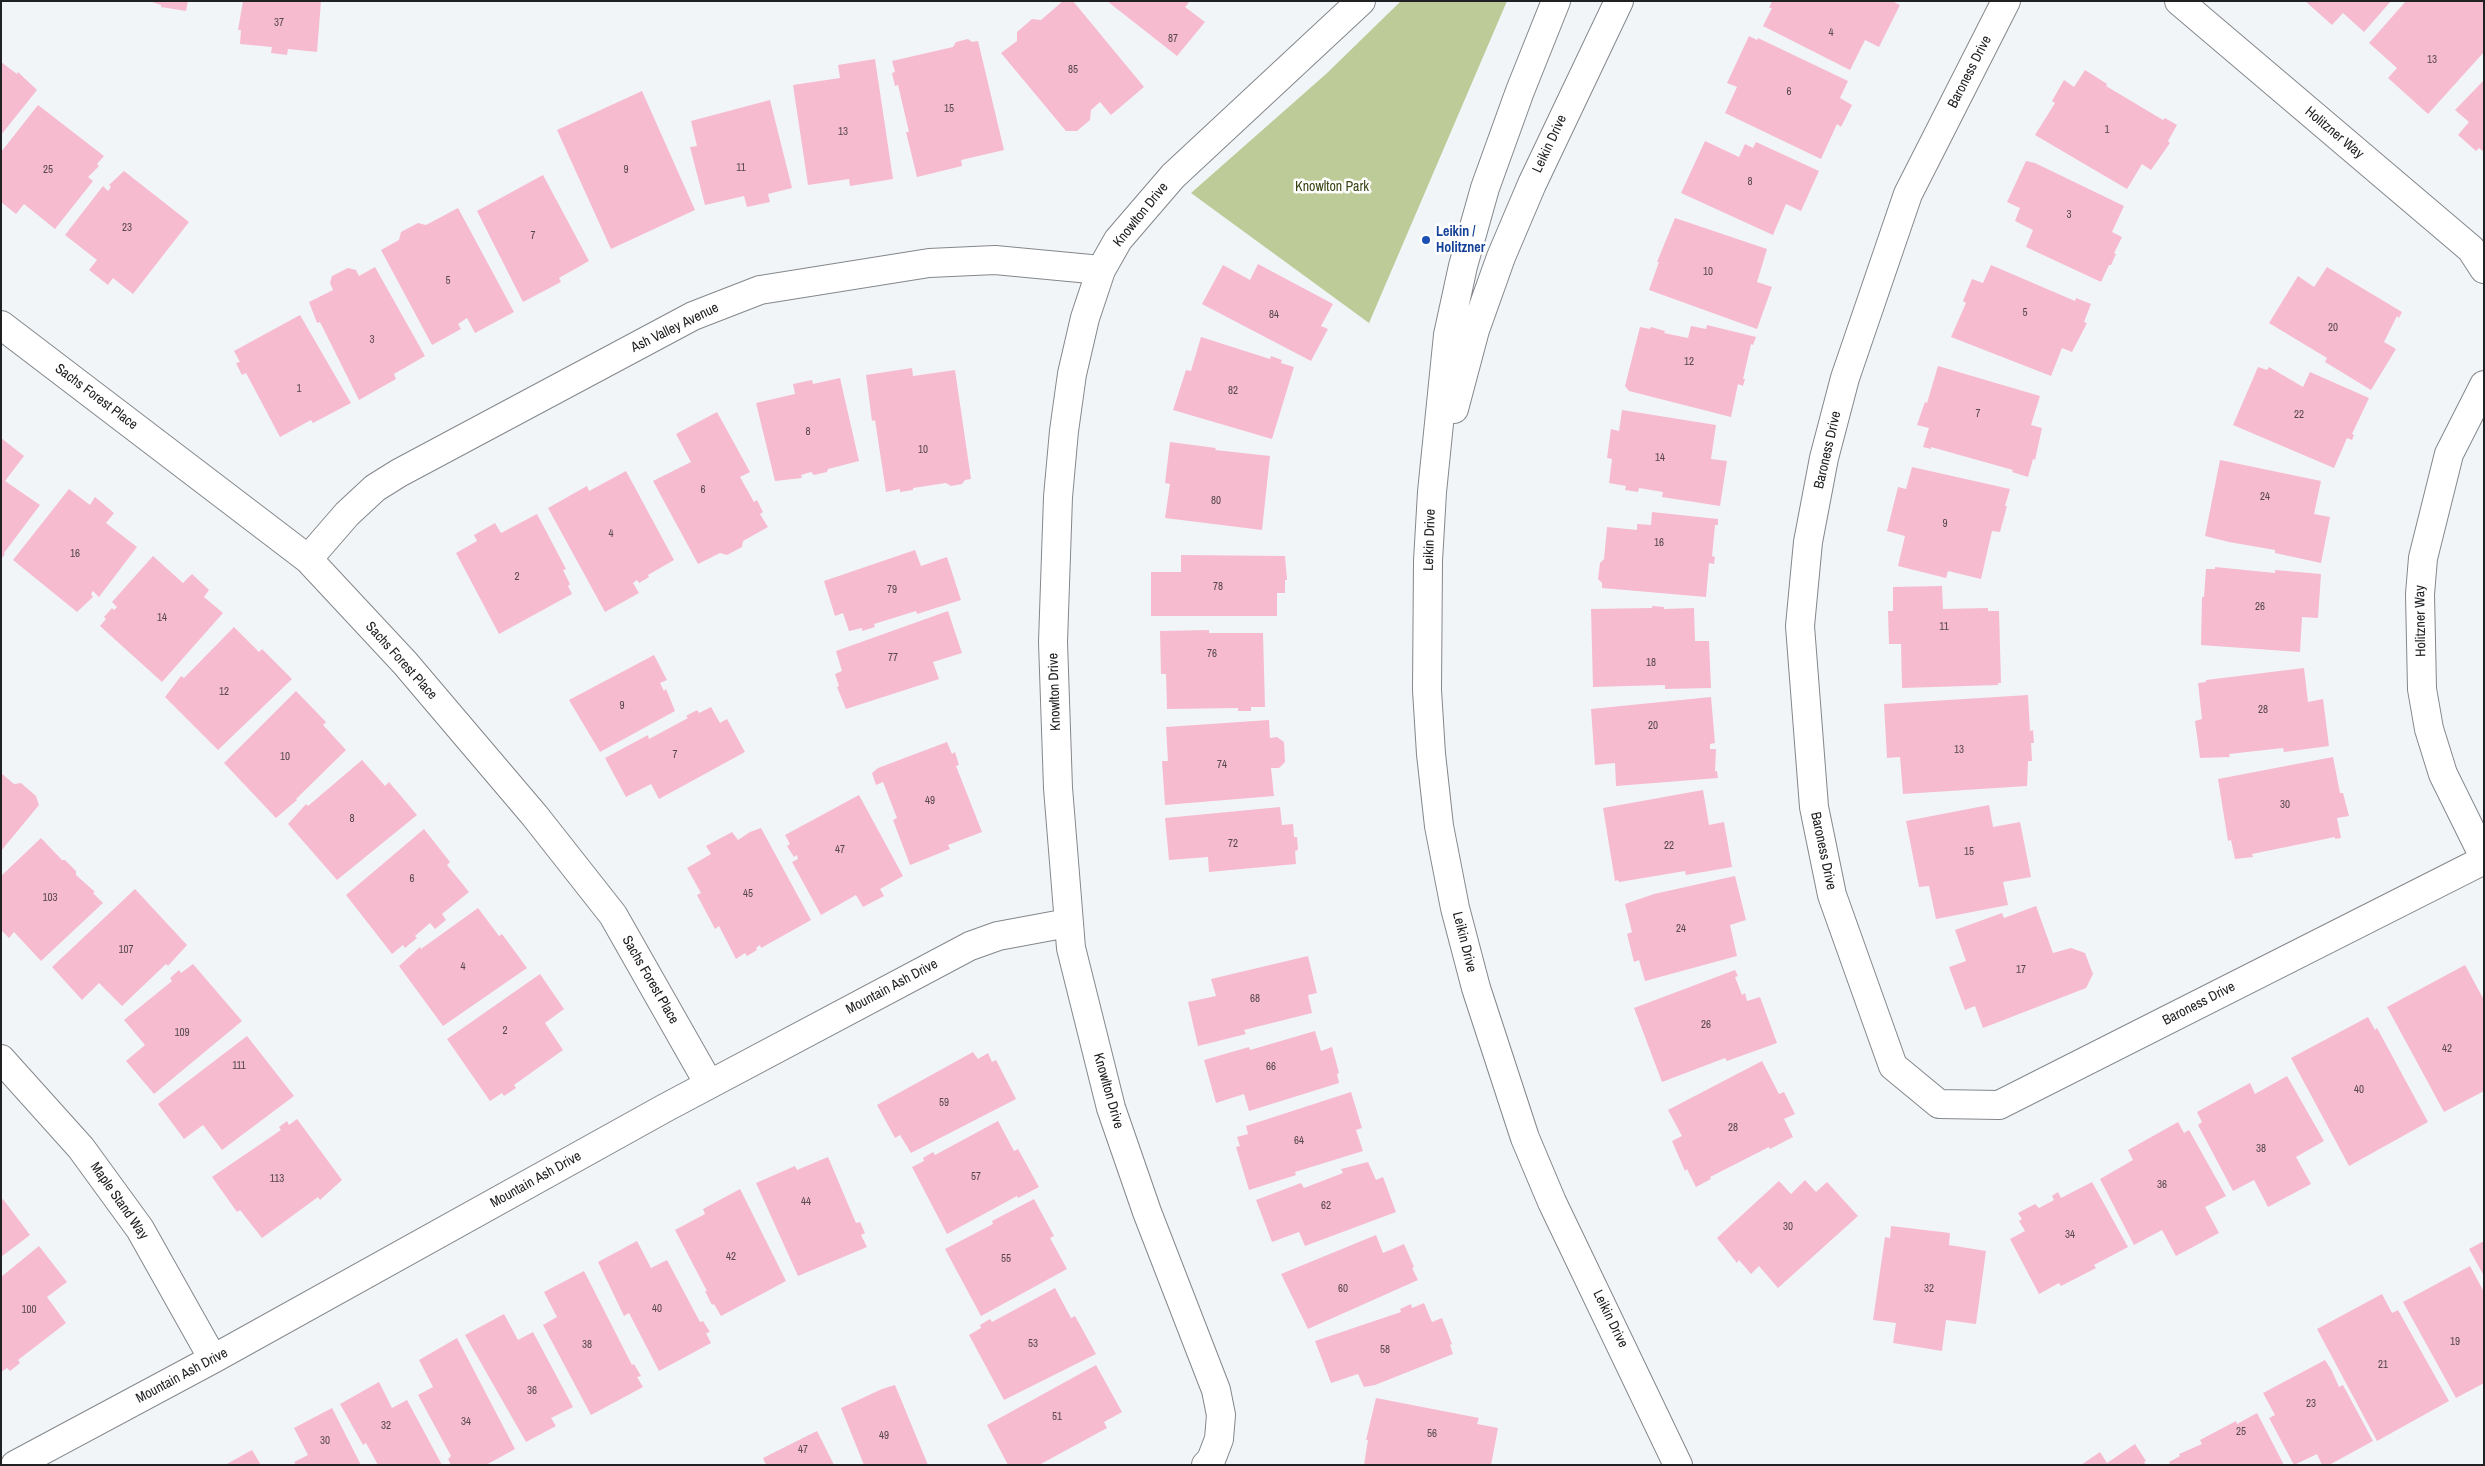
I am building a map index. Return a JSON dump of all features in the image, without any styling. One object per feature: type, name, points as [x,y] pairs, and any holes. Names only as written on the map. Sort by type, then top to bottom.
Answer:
[{"type":"street","name":"Knowlton Drive","points":[[1206,1465],[1211,1460],[1219,1439],[1221,1415],[1216,1390],[1147,1212],[1111,1108],[1071,948],[1060,824],[1053,642],[1058,497],[1064,431],[1072,374],[1085,318],[1101,270],[1118,240],[1174,176],[1360,1]]},
{"type":"street","name":"Leikin Drive","points":[[1556,1],[1485,188],[1463,266],[1448,335],[1432,492],[1428,561],[1430,745],[1439,826],[1455,908],[1476,988],[1525,1138],[1552,1202],[1631,1362],[1678,1465]]},
{"type":"street","name":"Leikin Drive","points":[[1432,492],[1475,330],[1500,257],[1532,184],[1619,1]]},
{"type":"street","name":"Baroness Drive","points":[[2006,1],[1908,194],[1845,378],[1824,458],[1808,542],[1800,626],[1814,807],[1832,895],[1893,1066],[1938,1104],[1999,1106],[2484,859]]},
{"type":"street","name":"Holitzner Way","points":[[2179,1],[2471,248],[2484,269]]},
{"type":"street","name":"Ash Valley Avenue","points":[[308,559],[347,514],[375,488],[399,473],[693,316],[760,290],[929,263],[995,260],[1101,270]]},
{"type":"street","name":"Sachs Forest Place","points":[[1,325],[308,559],[442,707],[535,816],[613,915],[709,1084]]},
{"type":"street","name":"Holitzner Way","points":[[2484,385],[2449,454],[2423,558],[2420,594],[2422,689],[2429,729],[2443,774],[2484,859]]},
{"type":"street","name":"Mountain Ash Drive","points":[[15,1465],[214,1359],[709,1084],[970,946],[998,936],[1068,923]]},
{"type":"street","name":"Maple Stand Way","points":[[1,1059],[81,1148],[140,1229],[214,1359]]},
{"type":"street","name":"Leikin Drive","points":[[1631,1362],[1695,1465]]},
{"type":"green space","name":"Knowlton Park","points":[[1401,1],[1507,1],[1369,323],[1191,193],[1326,74]]},
{"type":"building","points":[[149,1],[188,1],[186,11],[161,7],[161,5]]},
{"type":"building","points":[[243,1],[321,1],[317,52],[288,49],[287,55],[271,53],[272,47],[240,44],[241,30],[238,30]]},
{"type":"building","points":[[1063,1],[1073,1],[1144,87],[1111,115],[1100,102],[1091,110],[1090,120],[1077,131],[1066,131],[1001,53],[1017,41],[1017,32],[1032,19],[1041,20]]},
{"type":"building","points":[[1107,1],[1190,1],[1185,7],[1205,22],[1177,56]]},
{"type":"building","points":[[1772,1],[1892,1],[1900,5],[1879,47],[1865,40],[1850,70],[1763,26],[1772,8],[1769,8]]},
{"type":"building","points":[[2305,1],[2391,1],[2364,32],[2343,13],[2332,25]]},
{"type":"building","points":[[2406,1],[2484,1],[2484,52],[2428,114],[2388,78],[2397,68],[2369,43]]},
{"type":"building","points":[[1749,36],[1757,40],[1758,38],[1848,81],[1840,98],[1852,105],[1841,127],[1837,124],[1821,159],[1725,113],[1737,87],[1727,83]]},
{"type":"building","points":[[968,39],[972,42],[978,41],[1004,150],[961,160],[962,166],[917,177],[906,132],[909,132],[898,85],[895,86],[892,73],[895,72],[892,61],[953,47],[956,42]]},
{"type":"building","points":[[875,59],[893,179],[850,186],[849,179],[808,185],[793,85],[840,78],[838,65]]},
{"type":"building","points":[[1,62],[17,74],[18,72],[37,90],[1,135]]},
{"type":"building","points":[[2085,70],[2107,84],[2106,86],[2163,120],[2165,118],[2177,125],[2168,141],[2170,143],[2151,170],[2142,164],[2127,189],[2035,135],[2055,103],[2052,101],[2064,80],[2074,87]]},
{"type":"building","points":[[2484,80],[2484,152],[2479,148],[2476,151],[2458,135],[2469,122],[2455,110]]},
{"type":"building","points":[[642,91],[695,210],[611,249],[557,130]]},
{"type":"building","points":[[770,100],[792,188],[768,194],[770,202],[747,207],[744,196],[705,205],[690,147],[697,146],[691,121]]},
{"type":"building","points":[[38,105],[104,156],[97,164],[99,166],[88,177],[93,181],[55,229],[24,204],[16,214],[1,202],[1,152]]},
{"type":"building","points":[[1705,141],[1739,157],[1745,144],[1753,148],[1756,142],[1819,171],[1801,211],[1786,204],[1773,235],[1681,193]]},
{"type":"building","points":[[2026,161],[2035,163],[2124,206],[2112,232],[2122,237],[2114,253],[2116,254],[2111,265],[2109,265],[2101,282],[2026,247],[2033,230],[2015,221],[2020,208],[2007,202]]},
{"type":"building","points":[[124,171],[189,222],[133,294],[113,278],[108,285],[89,270],[97,260],[65,235],[103,186],[108,191],[111,187],[109,185]]},
{"type":"building","points":[[543,175],[589,261],[559,278],[561,282],[523,302],[477,211]]},
{"type":"building","points":[[458,208],[514,312],[475,333],[467,318],[458,324],[461,329],[432,345],[381,250],[399,240],[401,232],[418,223],[426,225]]},
{"type":"building","points":[[1675,218],[1767,249],[1757,282],[1772,287],[1757,329],[1649,290],[1659,262],[1657,262]]},
{"type":"building","points":[[1258,264],[1333,304],[1321,326],[1328,329],[1311,361],[1202,304],[1223,265],[1250,280]]},
{"type":"building","points":[[1991,265],[2075,301],[2076,298],[2091,304],[2084,322],[2087,323],[2072,352],[2062,348],[2051,376],[1951,337],[1966,303],[1963,301],[1972,279],[1983,283]]},
{"type":"building","points":[[375,267],[425,356],[394,374],[396,379],[359,400],[320,322],[317,323],[309,302],[333,290],[330,283],[332,276],[348,268],[356,270],[359,276]]},
{"type":"building","points":[[2327,267],[2402,312],[2399,318],[2397,316],[2384,342],[2396,349],[2371,390],[2325,362],[2327,358],[2269,323],[2298,276],[2314,287]]},
{"type":"building","points":[[300,315],[351,403],[313,423],[311,420],[280,437],[246,373],[242,375],[236,363],[240,362],[234,351]]},
{"type":"building","points":[[1707,325],[1756,337],[1753,345],[1751,344],[1743,386],[1738,384],[1731,417],[1629,391],[1625,386],[1640,327],[1650,329],[1651,327],[1665,331],[1664,333],[1688,338],[1691,326],[1706,329]]},
{"type":"building","points":[[1201,337],[1270,359],[1271,356],[1282,360],[1281,363],[1294,367],[1272,439],[1173,410],[1186,370],[1191,371]]},
{"type":"building","points":[[1938,366],[2040,396],[2031,425],[2042,428],[2035,460],[2033,459],[2028,477],[2012,472],[2013,470],[1931,447],[1931,449],[1923,447],[1929,428],[1917,425],[1925,402],[1927,403]]},
{"type":"building","points":[[2258,367],[2267,370],[2269,367],[2303,387],[2310,372],[2369,398],[2352,434],[2354,435],[2352,440],[2347,438],[2334,468],[2233,425]]},
{"type":"building","points":[[912,368],[913,376],[955,370],[971,479],[965,480],[962,484],[951,486],[946,483],[900,492],[900,489],[886,492],[875,420],[872,421],[866,375]]},
{"type":"building","points":[[840,378],[859,461],[828,469],[827,472],[814,475],[811,472],[801,475],[802,478],[775,481],[756,403],[795,394],[793,384],[812,380],[813,384]]},
{"type":"building","points":[[1622,410],[1716,425],[1711,459],[1727,461],[1720,506],[1662,497],[1663,492],[1639,488],[1638,492],[1625,490],[1626,486],[1609,483],[1612,459],[1607,458],[1611,429],[1619,431]]},
{"type":"building","points":[[717,412],[750,472],[740,477],[754,502],[757,500],[763,512],[760,514],[768,527],[743,541],[742,547],[727,555],[720,553],[698,564],[653,481],[691,462],[676,434]]},
{"type":"building","points":[[1,438],[24,456],[5,481],[40,505],[1,559]]},
{"type":"building","points":[[1170,442],[1216,448],[1215,450],[1270,456],[1262,530],[1165,518],[1170,484],[1165,483]]},
{"type":"building","points":[[2220,460],[2321,481],[2314,514],[2330,517],[2321,563],[2275,553],[2275,550],[2205,536]]},
{"type":"building","points":[[1912,467],[2010,489],[2000,532],[1992,531],[1981,579],[1948,571],[1946,578],[1898,566],[1905,536],[1887,531],[1898,487],[1906,489]]},
{"type":"building","points":[[626,471],[674,560],[648,575],[649,577],[639,583],[637,580],[633,583],[639,593],[605,612],[548,508],[587,486],[589,491]]},
{"type":"building","points":[[69,489],[90,505],[95,497],[114,513],[106,523],[137,547],[99,597],[93,591],[91,594],[93,597],[77,612],[13,560]]},
{"type":"building","points":[[1652,512],[1718,519],[1718,525],[1715,525],[1712,556],[1715,557],[1714,564],[1709,563],[1706,597],[1602,588],[1602,583],[1598,579],[1600,563],[1604,559],[1607,527],[1637,530],[1637,524],[1651,525]]},
{"type":"building","points":[[537,514],[566,569],[563,570],[570,584],[568,586],[572,594],[499,634],[456,553],[477,541],[474,535],[495,523],[501,533]]},
{"type":"building","points":[[915,550],[921,566],[947,557],[961,600],[917,614],[916,611],[874,624],[875,627],[862,631],[862,628],[849,631],[843,613],[835,616],[824,581]]},
{"type":"building","points":[[1181,555],[1285,556],[1287,580],[1285,580],[1285,593],[1277,593],[1277,616],[1151,616],[1151,572],[1181,572]]},
{"type":"building","points":[[153,556],[183,583],[192,574],[209,590],[204,597],[223,613],[162,682],[100,626],[106,619],[104,617],[112,608],[114,610],[117,607],[112,602]]},
{"type":"building","points":[[2215,567],[2275,573],[2275,570],[2321,574],[2318,618],[2302,617],[2300,652],[2201,645],[2202,597],[2204,597],[2206,569],[2215,569]]},
{"type":"building","points":[[1942,586],[1943,609],[1988,608],[1988,611],[1999,611],[2001,683],[1998,683],[1998,685],[1902,688],[1901,644],[1889,644],[1888,611],[1893,611],[1893,587]]},
{"type":"building","points":[[1652,606],[1664,607],[1664,609],[1694,608],[1695,641],[1709,641],[1711,688],[1665,689],[1665,685],[1593,687],[1591,609],[1652,608]]},
{"type":"building","points":[[948,611],[962,653],[933,662],[939,679],[846,709],[837,687],[839,686],[835,674],[842,671],[836,651]]},
{"type":"building","points":[[234,627],[259,652],[262,649],[292,679],[218,750],[165,697],[181,676],[184,678]]},
{"type":"building","points":[[1209,630],[1209,633],[1263,633],[1265,707],[1251,707],[1251,711],[1238,711],[1238,708],[1167,709],[1166,674],[1161,674],[1160,631]]},
{"type":"building","points":[[654,655],[667,680],[660,683],[664,691],[666,689],[675,711],[600,752],[569,700]]},
{"type":"building","points":[[2304,668],[2308,702],[2323,699],[2329,746],[2284,752],[2283,748],[2229,754],[2230,757],[2200,758],[2195,721],[2202,719],[2198,683],[2206,682],[2206,680]]},
{"type":"building","points":[[296,691],[326,722],[323,725],[346,750],[297,800],[276,818],[224,763]]},
{"type":"building","points":[[2028,695],[2030,731],[2033,730],[2034,743],[2031,743],[2032,761],[2028,761],[2027,786],[1903,794],[1900,757],[1887,758],[1884,704]]},
{"type":"building","points":[[1711,697],[1715,743],[1710,744],[1710,749],[1716,749],[1715,771],[1717,771],[1718,778],[1616,786],[1615,763],[1595,765],[1591,709]]},
{"type":"building","points":[[711,707],[720,723],[727,719],[745,752],[659,799],[651,784],[626,797],[605,758],[648,735],[649,739],[688,718],[686,716],[697,710],[699,713]]},
{"type":"building","points":[[1269,720],[1270,738],[1277,737],[1284,742],[1285,762],[1279,768],[1271,768],[1274,796],[1165,805],[1162,761],[1168,761],[1166,727]]},
{"type":"building","points":[[947,742],[952,754],[955,752],[959,765],[956,766],[982,832],[948,845],[950,849],[910,865],[893,820],[897,818],[883,782],[876,785],[872,773],[878,768]]},
{"type":"building","points":[[2333,757],[2340,793],[2343,793],[2349,816],[2337,818],[2341,838],[2335,839],[2335,837],[2252,854],[2253,857],[2235,859],[2231,840],[2228,841],[2218,779]]},
{"type":"building","points":[[362,760],[385,786],[389,782],[417,815],[337,880],[288,824],[306,804],[308,806]]},
{"type":"building","points":[[1,773],[14,784],[21,783],[36,796],[39,805],[1,851]]},
{"type":"building","points":[[1703,790],[1709,825],[1724,822],[1732,867],[1686,875],[1685,871],[1619,882],[1618,880],[1615,881],[1603,808]]},
{"type":"building","points":[[859,795],[903,876],[880,889],[884,896],[863,907],[856,895],[821,915],[792,862],[798,859],[797,855],[794,857],[787,846],[790,844],[785,835]]},
{"type":"building","points":[[1989,805],[1993,827],[2020,822],[2031,877],[2003,882],[2008,905],[1936,919],[1929,886],[1919,887],[1906,821]]},
{"type":"building","points":[[1280,807],[1282,825],[1293,824],[1294,837],[1297,837],[1296,864],[1209,872],[1208,857],[1169,860],[1165,818]]},
{"type":"building","points":[[761,828],[811,920],[761,948],[760,945],[756,948],[757,950],[747,956],[745,953],[736,959],[719,926],[715,929],[697,895],[701,893],[687,868],[711,854],[706,846],[732,832],[738,840],[750,832]]},
{"type":"building","points":[[424,829],[450,862],[447,865],[469,892],[442,914],[446,920],[435,929],[430,923],[405,948],[403,945],[392,954],[346,895]]},
{"type":"building","points":[[41,838],[62,860],[65,860],[76,871],[76,875],[95,892],[93,893],[103,903],[41,961],[14,932],[9,938],[1,930],[1,876]]},
{"type":"building","points":[[1735,876],[1746,920],[1730,925],[1737,956],[1645,981],[1639,960],[1634,962],[1627,934],[1632,932],[1625,904],[1654,894]]},
{"type":"building","points":[[135,889],[187,945],[168,966],[166,964],[122,1006],[99,983],[82,1000],[52,967]]},
{"type":"building","points":[[2036,906],[2053,953],[2071,948],[2085,953],[2093,974],[2086,988],[1983,1028],[1975,1006],[1965,1010],[1949,967],[1966,961],[1955,930],[2002,913],[2004,918]]},
{"type":"building","points":[[478,908],[499,936],[502,934],[527,968],[443,1026],[399,966],[420,947],[421,949]]},
{"type":"building","points":[[1308,956],[1317,993],[1308,995],[1312,1013],[1244,1030],[1246,1034],[1198,1046],[1188,1002],[1216,996],[1211,979]]},
{"type":"building","points":[[193,964],[242,1021],[154,1094],[126,1061],[145,1045],[124,1020],[172,981],[170,978],[179,970],[181,973]]},
{"type":"building","points":[[2465,965],[2484,1000],[2484,1091],[2444,1112],[2387,1007]]},
{"type":"building","points":[[1735,970],[1738,976],[1735,977],[1742,995],[1745,993],[1747,1001],[1760,997],[1777,1043],[1727,1061],[1725,1058],[1662,1082],[1634,1008]]},
{"type":"building","points":[[540,974],[564,1009],[545,1023],[563,1050],[514,1085],[516,1088],[504,1096],[502,1093],[490,1101],[447,1039]]},
{"type":"building","points":[[2368,1017],[2375,1030],[2377,1028],[2428,1122],[2349,1166],[2291,1058]]},
{"type":"building","points":[[1315,1031],[1321,1051],[1332,1047],[1339,1073],[1337,1074],[1339,1083],[1249,1111],[1244,1094],[1216,1103],[1204,1060],[1249,1047],[1250,1050]]},
{"type":"building","points":[[247,1036],[294,1096],[222,1150],[203,1125],[184,1139],[158,1104]]},
{"type":"building","points":[[973,1052],[978,1059],[988,1053],[992,1062],[996,1060],[1016,1099],[911,1153],[900,1135],[895,1138],[877,1105]]},
{"type":"building","points":[[1762,1061],[1779,1094],[1784,1092],[1795,1114],[1784,1119],[1793,1137],[1710,1177],[1711,1179],[1696,1187],[1687,1169],[1685,1171],[1672,1141],[1682,1136],[1668,1110]]},
{"type":"building","points":[[2287,1076],[2324,1141],[2296,1157],[2311,1184],[2268,1207],[2254,1180],[2233,1191],[2198,1125],[2202,1122],[2197,1112],[2250,1083],[2255,1094]]},
{"type":"building","points":[[1351,1092],[1362,1128],[1356,1130],[1363,1151],[1295,1172],[1296,1175],[1249,1190],[1236,1147],[1240,1146],[1237,1137],[1248,1134],[1246,1126]]},
{"type":"building","points":[[297,1119],[342,1180],[320,1200],[318,1197],[262,1238],[240,1210],[237,1212],[212,1177],[281,1130],[279,1127],[287,1121],[289,1125]]},
{"type":"building","points":[[998,1121],[1014,1151],[1018,1149],[1039,1187],[1018,1198],[1017,1196],[947,1234],[912,1167],[924,1161],[923,1158],[933,1152],[935,1155]]},
{"type":"building","points":[[2178,1122],[2184,1133],[2189,1130],[2226,1196],[2205,1207],[2219,1233],[2176,1256],[2162,1230],[2134,1245],[2100,1179],[2133,1160],[2128,1150]]},
{"type":"building","points":[[828,1157],[856,1223],[860,1222],[865,1233],[861,1235],[867,1247],[798,1276],[756,1183],[795,1166],[797,1170]]},
{"type":"building","points":[[1368,1162],[1376,1180],[1383,1177],[1396,1212],[1305,1246],[1299,1232],[1272,1242],[1256,1200],[1301,1183],[1304,1188],[1343,1173],[1341,1169]]},
{"type":"building","points":[[1805,1180],[1816,1192],[1827,1182],[1858,1216],[1778,1288],[1759,1266],[1751,1274],[1739,1260],[1737,1263],[1717,1238],[1779,1181],[1791,1194]]},
{"type":"building","points":[[2092,1182],[2128,1247],[2094,1265],[2096,1268],[2061,1286],[2059,1283],[2039,1294],[2010,1239],[2025,1231],[2019,1221],[2022,1219],[2018,1213],[2035,1204],[2039,1208],[2054,1200],[2052,1196],[2058,1192],[2061,1198]]},
{"type":"building","points":[[740,1189],[786,1281],[721,1316],[714,1304],[712,1305],[705,1291],[707,1291],[675,1230],[705,1214],[703,1209]]},
{"type":"building","points":[[3,1199],[30,1235],[1,1257],[1,1201]]},
{"type":"building","points":[[1034,1199],[1054,1236],[1050,1238],[1067,1269],[981,1316],[945,1249],[993,1224],[992,1221]]},
{"type":"building","points":[[1891,1226],[1950,1233],[1949,1245],[1986,1251],[1976,1324],[1946,1320],[1942,1351],[1893,1343],[1896,1323],[1873,1320],[1885,1237],[1890,1238]]},
{"type":"building","points":[[1376,1235],[1383,1253],[1404,1244],[1418,1280],[1308,1329],[1281,1274]]},
{"type":"building","points":[[637,1241],[651,1268],[667,1260],[700,1322],[703,1321],[710,1332],[706,1333],[711,1343],[659,1371],[629,1313],[624,1316],[598,1262]]},
{"type":"building","points":[[2484,1241],[2484,1276],[2469,1249]]},
{"type":"building","points":[[39,1246],[67,1282],[47,1297],[66,1323],[18,1360],[20,1363],[10,1371],[7,1368],[1,1372],[1,1277]]},
{"type":"building","points":[[2470,1266],[2484,1292],[2484,1383],[2456,1398],[2403,1302]]},
{"type":"building","points":[[584,1271],[632,1365],[634,1364],[641,1376],[637,1377],[643,1387],[591,1415],[543,1325],[557,1317],[544,1292]]},
{"type":"building","points":[[1055,1288],[1071,1318],[1075,1316],[1096,1354],[1004,1400],[969,1335],[981,1328],[980,1325],[990,1319],[992,1322]]},
{"type":"building","points":[[2382,1294],[2392,1313],[2398,1310],[2449,1401],[2377,1441],[2317,1329]]},
{"type":"building","points":[[1424,1303],[1432,1322],[1442,1318],[1452,1344],[1450,1345],[1453,1354],[1375,1385],[1364,1387],[1358,1374],[1331,1383],[1315,1341],[1401,1312],[1400,1309],[1411,1304],[1412,1308]]},
{"type":"building","points":[[504,1314],[518,1340],[533,1332],[573,1407],[551,1418],[556,1426],[526,1442],[465,1335]]},
{"type":"building","points":[[457,1338],[515,1449],[486,1465],[451,1465],[448,1459],[451,1456],[418,1395],[433,1387],[419,1360]]},
{"type":"building","points":[[2325,1360],[2339,1387],[2343,1385],[2373,1441],[2329,1465],[2322,1465],[2317,1454],[2294,1465],[2269,1418],[2275,1415],[2263,1393]]},
{"type":"building","points":[[1096,1365],[1122,1412],[1104,1422],[1107,1428],[1039,1465],[1008,1465],[987,1425]]},
{"type":"building","points":[[379,1382],[392,1408],[407,1400],[442,1465],[378,1465],[366,1443],[363,1445],[340,1404]]},
{"type":"building","points":[[895,1385],[928,1465],[864,1465],[841,1408]]},
{"type":"building","points":[[1376,1398],[1479,1418],[1477,1424],[1498,1428],[1491,1465],[1364,1465],[1368,1440],[1366,1440]]},
{"type":"building","points":[[332,1408],[361,1465],[296,1465],[294,1462],[308,1455],[294,1428]]},
{"type":"building","points":[[2257,1413],[2284,1465],[2170,1465],[2169,1462],[2180,1456],[2179,1454],[2202,1444],[2200,1440],[2236,1421],[2237,1424]]},
{"type":"building","points":[[817,1431],[834,1465],[766,1465],[763,1458]]},
{"type":"building","points":[[2135,1444],[2146,1461],[2144,1462],[2146,1465],[2081,1465],[2100,1452],[2107,1463]]},
{"type":"building","points":[[252,1450],[261,1465],[225,1465]]},
{"type":"place","name":"Leikin / Holitzner","points":[[1426,240]]}]
